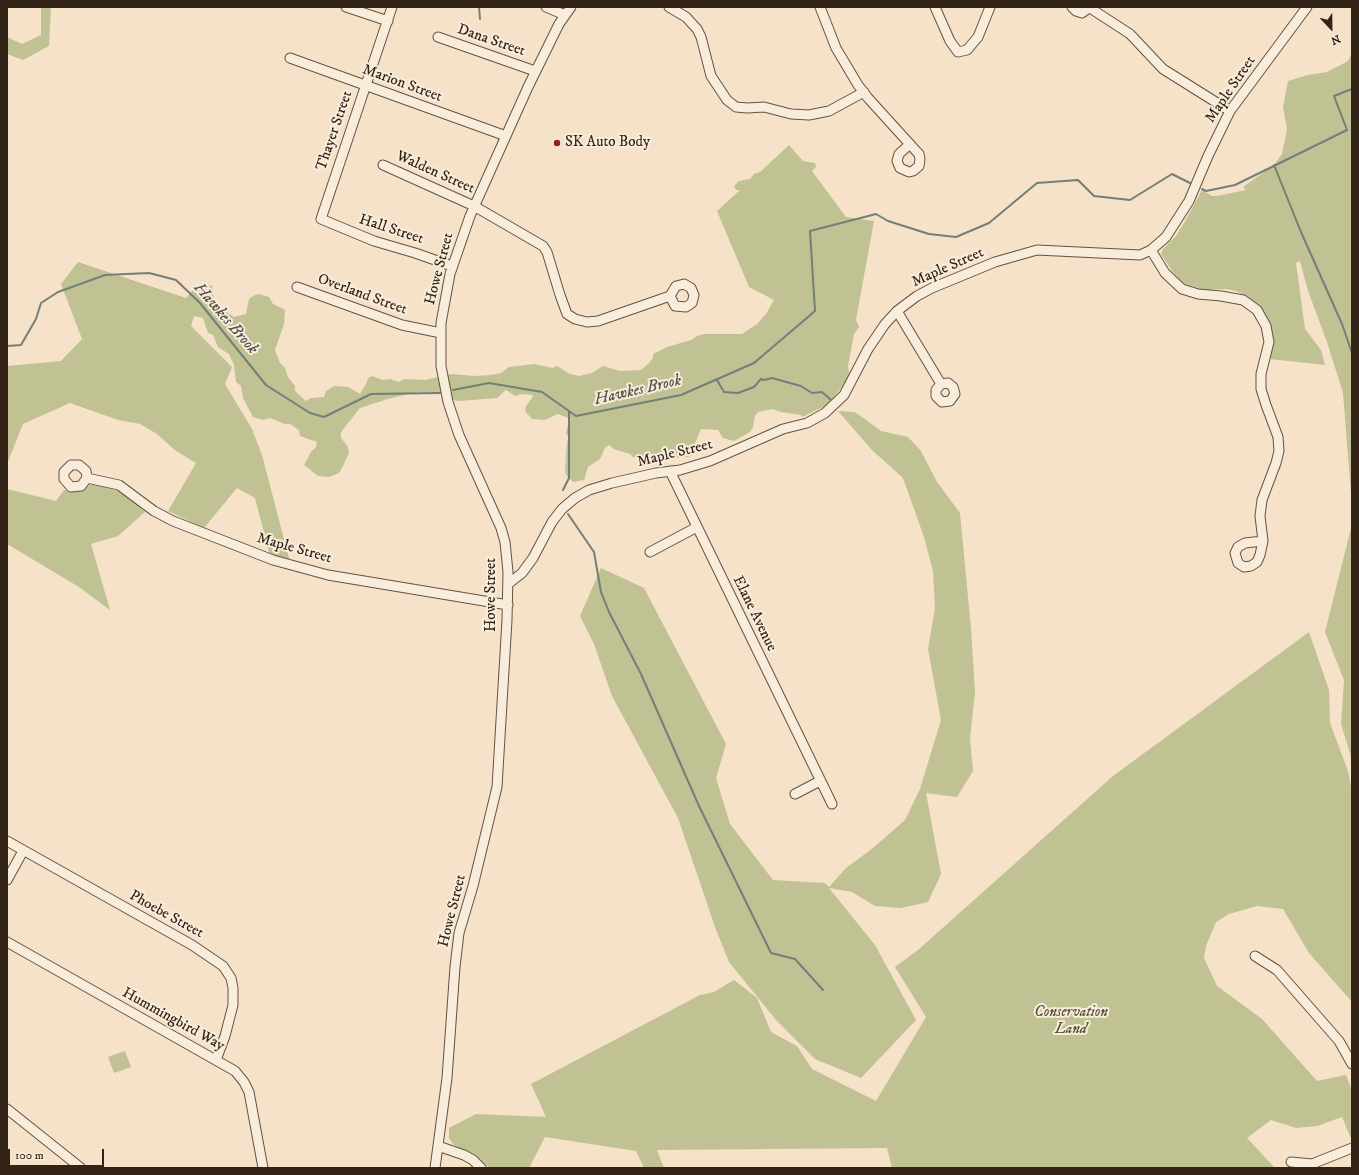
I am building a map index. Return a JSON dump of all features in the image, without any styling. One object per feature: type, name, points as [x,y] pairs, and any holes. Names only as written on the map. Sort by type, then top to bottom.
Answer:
[{"type":"street","points":[[346,7],[388,21]]},
{"type":"street","name":"Thayer Street","points":[[320,220],[392,7]]},
{"type":"street","points":[[546,7],[565,15]]},
{"type":"street","name":"Howe Street","points":[[435,1168],[447,1078],[459,933],[473,886],[497,787],[500,758],[508,605],[508,584],[504,542],[501,528],[462,442],[448,402],[441,366],[441,333],[444,299],[452,266],[474,206],[535,71],[565,15],[571,7]]},
{"type":"street","points":[[670,7],[686,17],[698,30],[703,42],[711,76],[727,100],[736,107],[764,107],[800,115],[820,114],[839,107],[864,92]]},
{"type":"street","points":[[820,7],[836,48],[864,92],[910,144]]},
{"type":"street","points":[[935,7],[950,41],[958,52],[967,50],[978,38],[990,7]]},
{"type":"street","points":[[1072,7],[1076,11],[1082,13],[1090,7],[1130,34],[1163,70],[1230,112]]},
{"type":"street","name":"Maple Street","points":[[508,584],[522,573],[533,558],[552,522],[575,498],[589,490],[612,483],[710,461],[779,431],[807,422],[825,413],[844,395],[868,349],[897,311],[917,296],[939,285],[1017,255],[1037,250],[1140,255],[1151,250],[1166,237],[1189,201],[1210,151],[1230,112],[1307,7]]},
{"type":"street","name":"Dana Street","points":[[438,37],[535,71]]},
{"type":"street","name":"Marion Street","points":[[290,58],[506,136]]},
{"type":"street","name":"Walden Street","points":[[383,165],[474,206],[543,246],[547,252],[567,314],[575,319],[587,322],[598,321],[670,296]]},
{"type":"street","name":"Hall Street","points":[[320,220],[374,241],[452,266]]},
{"type":"street","points":[[1151,250],[1165,273],[1182,289],[1198,294],[1243,300],[1258,310],[1266,326],[1269,342],[1261,374],[1261,389],[1275,426],[1279,446],[1276,463],[1262,500],[1260,516],[1263,542]]},
{"type":"street","name":"Overland Street","points":[[297,287],[402,325],[441,333]]},
{"type":"street","points":[[897,311],[941,384]]},
{"type":"street","name":"Elane Avenue","points":[[670,471],[832,804]]},
{"type":"street","name":"Maple Street","points":[[87,478],[119,485],[131,492],[154,511],[174,521],[273,560],[328,574],[508,605]]},
{"type":"street","points":[[650,552],[697,527]]},
{"type":"street","points":[[795,794],[820,781]]},
{"type":"street","name":"Phoebe Street","points":[[7,841],[192,945],[223,966],[231,978],[233,988],[232,1005],[224,1041],[216,1060]]},
{"type":"street","points":[[7,880],[23,851]]},
{"type":"street","name":"Hummingbird Way","points":[[7,942],[240,1075],[249,1092],[263,1168]]},
{"type":"street","points":[[1254,956],[1277,970],[1339,1041],[1352,1064]]},
{"type":"street","points":[[7,1109],[81,1168]]},
{"type":"street","points":[[438,1146],[464,1155],[473,1160],[481,1168]]},
{"type":"street","points":[[1290,1162],[1312,1164],[1352,1148]]},
{"type":"green space","points":[[41,7],[51,7],[49,46],[23,60],[7,54],[7,37],[22,44],[41,35]]},
{"type":"green space","points":[[1352,52],[1352,506],[1343,393],[1327,342],[1308,291],[1300,261],[1296,263],[1305,329],[1321,350],[1325,365],[1270,359],[1272,349],[1272,333],[1266,316],[1257,304],[1236,291],[1227,289],[1204,290],[1183,283],[1173,272],[1161,254],[1163,249],[1176,236],[1202,190],[1212,196],[1217,196],[1246,190],[1243,187],[1274,165],[1282,154],[1287,129],[1283,107],[1288,81],[1308,75],[1327,72],[1348,61]]},
{"type":"green space","points":[[789,145],[803,161],[815,163],[816,167],[812,171],[846,217],[874,221],[856,320],[859,327],[854,334],[848,366],[849,373],[846,382],[827,405],[802,417],[801,415],[781,412],[773,409],[758,412],[755,416],[753,427],[750,432],[734,441],[723,438],[718,430],[701,429],[694,446],[702,450],[688,457],[646,459],[633,457],[630,454],[614,449],[609,445],[605,448],[600,459],[588,467],[584,480],[573,482],[566,475],[565,471],[567,442],[569,438],[566,433],[571,419],[558,414],[545,420],[532,419],[525,411],[526,406],[533,395],[522,394],[515,396],[506,390],[497,398],[459,401],[452,400],[440,393],[417,392],[360,408],[341,432],[341,438],[348,447],[349,453],[339,473],[329,477],[318,476],[304,465],[311,452],[316,447],[317,442],[300,436],[299,430],[290,424],[285,424],[270,418],[263,420],[253,417],[243,398],[241,386],[236,382],[234,365],[229,354],[218,347],[213,335],[208,333],[203,318],[194,316],[191,326],[232,367],[225,384],[252,429],[262,455],[290,562],[270,556],[255,498],[237,488],[204,528],[168,511],[196,463],[176,451],[157,434],[140,424],[118,420],[70,403],[23,424],[7,464],[7,366],[61,361],[82,339],[61,284],[78,262],[186,298],[195,288],[208,285],[212,286],[215,304],[234,317],[246,314],[249,299],[253,296],[258,294],[269,297],[273,304],[285,310],[284,324],[275,350],[280,363],[285,368],[288,377],[295,386],[295,391],[306,401],[311,398],[324,397],[326,391],[334,386],[348,387],[360,394],[368,378],[372,376],[383,380],[390,379],[399,382],[404,379],[425,380],[451,374],[474,376],[491,375],[501,373],[509,367],[534,364],[553,368],[557,366],[570,374],[579,376],[592,373],[603,366],[620,371],[641,370],[653,358],[653,354],[667,347],[691,340],[704,334],[742,334],[757,324],[766,314],[774,300],[749,287],[717,211],[740,190],[736,190],[734,186],[739,181],[750,179],[754,174],[760,172]]},
{"type":"green space","points":[[838,411],[855,412],[881,431],[908,437],[921,451],[937,482],[960,513],[971,628],[975,692],[970,739],[973,771],[957,797],[926,793],[941,874],[928,902],[901,908],[875,906],[852,892],[829,888],[875,945],[916,1020],[861,1078],[815,1059],[776,1020],[729,962],[715,927],[678,818],[612,696],[594,644],[580,616],[601,568],[644,588],[726,744],[716,778],[730,824],[773,880],[825,883],[829,887],[846,868],[873,848],[905,820],[920,789],[941,720],[928,649],[935,608],[933,571],[924,537],[903,478],[872,450]]},
{"type":"green space","points":[[92,484],[98,484],[123,493],[145,512],[118,536],[91,544],[110,610],[79,587],[7,544],[7,489],[56,501],[64,490],[76,492]]},
{"type":"green space","points":[[1352,524],[1352,760],[1341,724],[1344,680],[1325,632]]},
{"type":"green space","name":"Conservation Land","points":[[1309,632],[1329,690],[1330,723],[1348,771],[1352,792],[1352,1002],[1309,953],[1283,909],[1257,906],[1229,914],[1216,922],[1206,946],[1204,958],[1217,986],[1262,1019],[1317,1081],[1346,1075],[1352,1091],[1352,1141],[1342,1117],[1317,1126],[1296,1128],[1271,1120],[1247,1138],[1275,1168],[892,1168],[887,1148],[657,1150],[664,1168],[644,1168],[636,1151],[545,1137],[529,1168],[489,1168],[478,1157],[454,1145],[449,1138],[449,1128],[476,1114],[546,1117],[531,1084],[700,995],[714,992],[734,980],[757,998],[771,1032],[797,1046],[812,1069],[876,1101],[926,1017],[895,967],[918,950],[1113,776]]},
{"type":"green space","points":[[125,1051],[131,1067],[114,1073],[108,1057]]},
{"type":"waterway","points":[[479,7],[480,19]]},
{"type":"waterway","points":[[1202,189],[1206,191],[1235,185],[1347,130],[1334,96],[1352,89]]},
{"type":"waterway","points":[[1274,165],[1301,232],[1342,324],[1352,353]]},
{"type":"waterway","name":"Hawkes Brook","points":[[453,390],[489,383],[542,392],[576,416],[681,395],[754,363],[815,311],[810,231],[876,214],[888,221],[929,234],[956,237],[989,223],[1037,183],[1078,180],[1094,196],[1130,200],[1172,174],[1190,183]]},
{"type":"waterway","name":"Hawkes Brook","points":[[7,346],[21,345],[36,319],[41,303],[58,292],[105,275],[149,273],[176,280],[200,303],[266,385],[310,413],[324,417],[371,394],[440,393]]},
{"type":"waterway","points":[[717,380],[724,392],[738,393],[754,387],[761,379],[764,380],[772,378],[801,386],[812,393],[822,392],[830,399]]},
{"type":"waterway","points":[[563,490],[569,478],[569,411]]},
{"type":"waterway","points":[[568,514],[594,552],[601,592],[609,612],[641,674],[699,806],[771,953],[795,959],[823,990]]},
{"type":"place","name":"SK Auto Body","points":[[557,143]]}]
